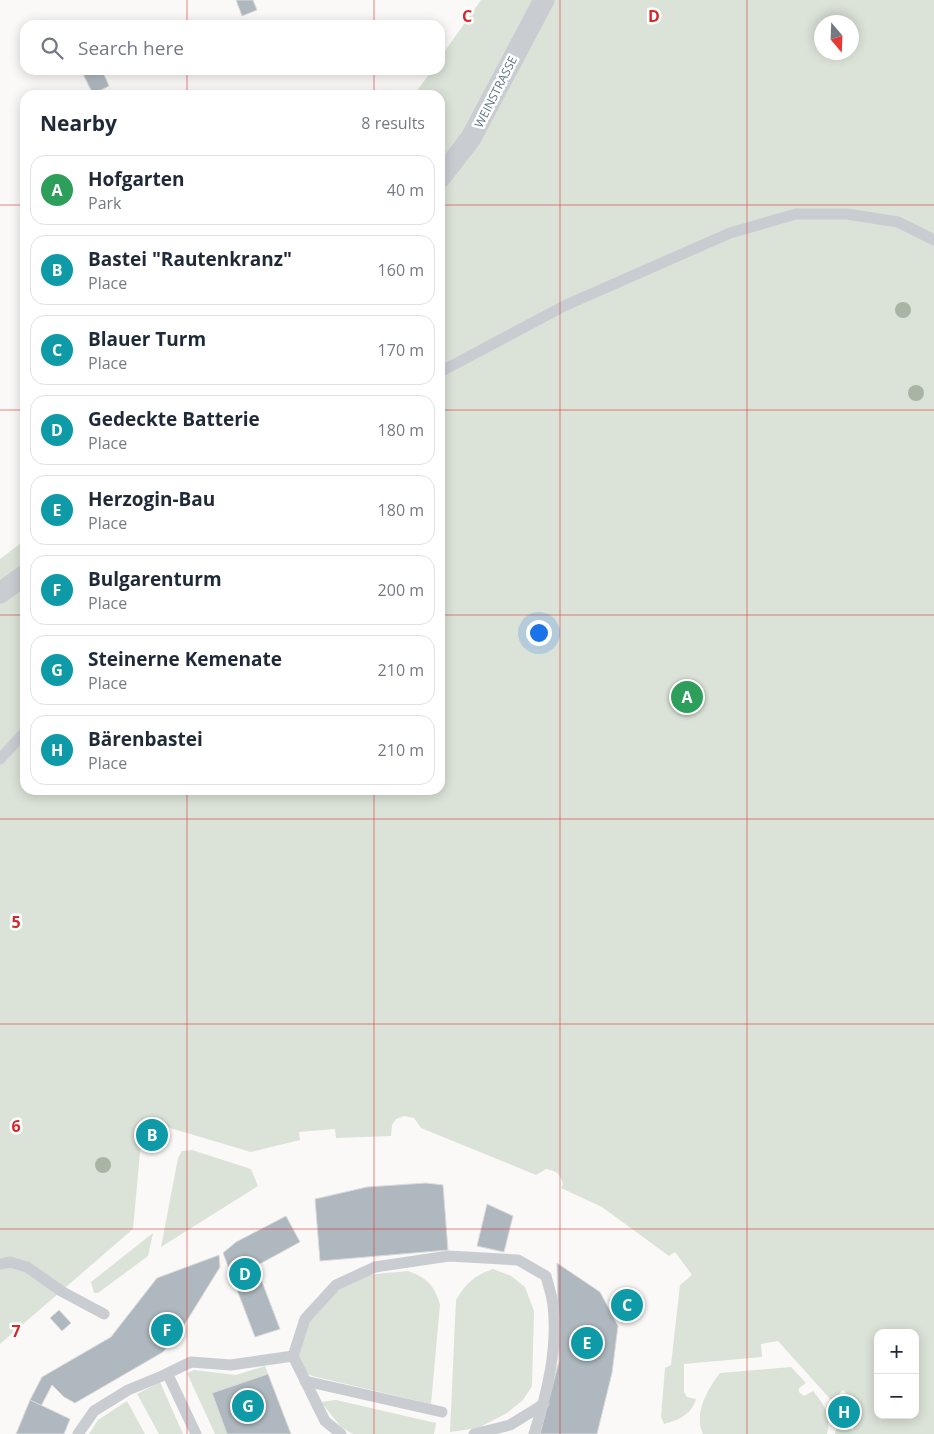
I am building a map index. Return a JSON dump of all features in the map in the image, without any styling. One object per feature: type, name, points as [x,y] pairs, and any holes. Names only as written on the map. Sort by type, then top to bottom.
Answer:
[{"type":"street","name":"WEINSTRASSE","points":[[445,172],[471,138],[544,0]]},
{"type":"street","points":[[0,592],[20,578]]},
{"type":"lane","points":[[445,369],[564,306],[730,233],[796,214],[847,214],[898,222],[934,240]]},
{"type":"lane","points":[[0,758],[20,737]]},
{"type":"lane","points":[[341,1434],[325,1421],[293,1356],[305,1319],[336,1285],[375,1267],[450,1256],[518,1260],[546,1276],[554,1305],[553,1359],[544,1404],[534,1434]]},
{"type":"lane","points":[[0,1264],[10,1262],[26,1267],[60,1291],[104,1314]]},
{"type":"lane","points":[[78,1434],[94,1411],[128,1390],[191,1362],[232,1365],[293,1356]]},
{"type":"lane","points":[[170,1380],[196,1434]]},
{"type":"lane","points":[[305,1380],[442,1412]]},
{"type":"lane","points":[[474,1434],[510,1425],[544,1404]]},
{"type":"shaded area","points":[[481,0],[934,0],[934,1434],[835,1434],[837,1425],[853,1430],[859,1407],[843,1390],[832,1401],[778,1341],[761,1344],[762,1357],[684,1364],[684,1392],[687,1397],[696,1399],[691,1409],[684,1416],[664,1424],[661,1417],[665,1368],[671,1365],[680,1285],[692,1275],[675,1252],[669,1256],[602,1207],[561,1188],[562,1181],[555,1172],[546,1169],[536,1175],[421,1128],[414,1118],[404,1116],[396,1119],[392,1125],[391,1136],[336,1138],[335,1129],[299,1132],[300,1140],[251,1152],[143,1120],[133,1229],[0,1344],[0,559],[20,544],[20,795],[445,795],[445,90],[418,90],[428,75],[445,75],[445,51]]},
{"type":"shaded area","points":[[192,1150],[251,1169],[258,1186],[161,1247],[178,1158],[182,1151]]},
{"type":"shaded area","points":[[153,1233],[148,1256],[98,1293],[94,1293],[91,1282]]},
{"type":"shaded area","points":[[493,1269],[511,1276],[525,1287],[534,1311],[532,1386],[523,1400],[507,1413],[478,1428],[450,1432],[456,1300],[472,1280]]},
{"type":"shaded area","points":[[408,1271],[420,1276],[429,1283],[440,1305],[431,1404],[312,1376],[300,1370],[296,1338],[341,1286],[365,1275]]},
{"type":"shaded area","points":[[265,1366],[268,1374],[212,1393],[227,1434],[215,1434],[187,1373],[194,1370],[236,1375]]},
{"type":"shaded area","points":[[791,1367],[806,1383],[799,1388],[799,1392],[804,1396],[813,1391],[824,1406],[828,1416],[827,1434],[703,1434],[700,1418],[703,1402],[720,1373]]},
{"type":"shaded area","points":[[160,1382],[183,1434],[159,1434],[137,1394]]},
{"type":"shaded area","points":[[336,1400],[436,1423],[434,1434],[353,1434],[341,1427],[321,1402]]},
{"type":"shaded area","points":[[127,1401],[145,1434],[89,1434],[98,1420]]},
{"type":"building","points":[[236,0],[253,0],[257,10],[242,16]]},
{"type":"building","points":[[84,75],[104,75],[109,86],[101,90],[91,90]]},
{"type":"building","points":[[426,1183],[443,1185],[448,1250],[320,1261],[315,1199],[367,1187]]},
{"type":"building","points":[[487,1204],[513,1216],[504,1252],[477,1246]]},
{"type":"building","points":[[286,1216],[300,1242],[256,1266],[280,1329],[255,1337],[223,1253],[236,1242]]},
{"type":"building","points":[[219,1255],[220,1267],[183,1327],[163,1352],[75,1403],[64,1397],[52,1385],[41,1406],[30,1400],[42,1377],[111,1337],[157,1278]]},
{"type":"building","points":[[557,1263],[600,1292],[618,1326],[612,1373],[597,1434],[540,1434],[559,1361]]},
{"type":"building","points":[[631,1287],[644,1310],[623,1323],[609,1300]]},
{"type":"building","points":[[59,1310],[71,1323],[62,1331],[50,1318]]},
{"type":"building","points":[[165,1314],[183,1327],[169,1345],[151,1332]]},
{"type":"building","points":[[268,1374],[291,1434],[227,1434],[212,1393]]},
{"type":"building","points":[[30,1400],[70,1419],[64,1434],[16,1434]]},
{"type":"place","name":"Hofgarten","points":[[687,697]]},
{"type":"place","name":"Bastei \"Rautenkranz\"","points":[[152,1135]]},
{"type":"place","name":"Gedeckte Batterie","points":[[245,1274]]},
{"type":"place","name":"Blauer Turm","points":[[627,1305]]},
{"type":"place","name":"Bulgarenturm","points":[[167,1330]]},
{"type":"place","name":"Herzogin-Bau","points":[[587,1343]]},
{"type":"place","name":"Steinerne Kemenate","points":[[248,1406]]},
{"type":"place","name":"Bärenbastei","points":[[844,1412]]}]
